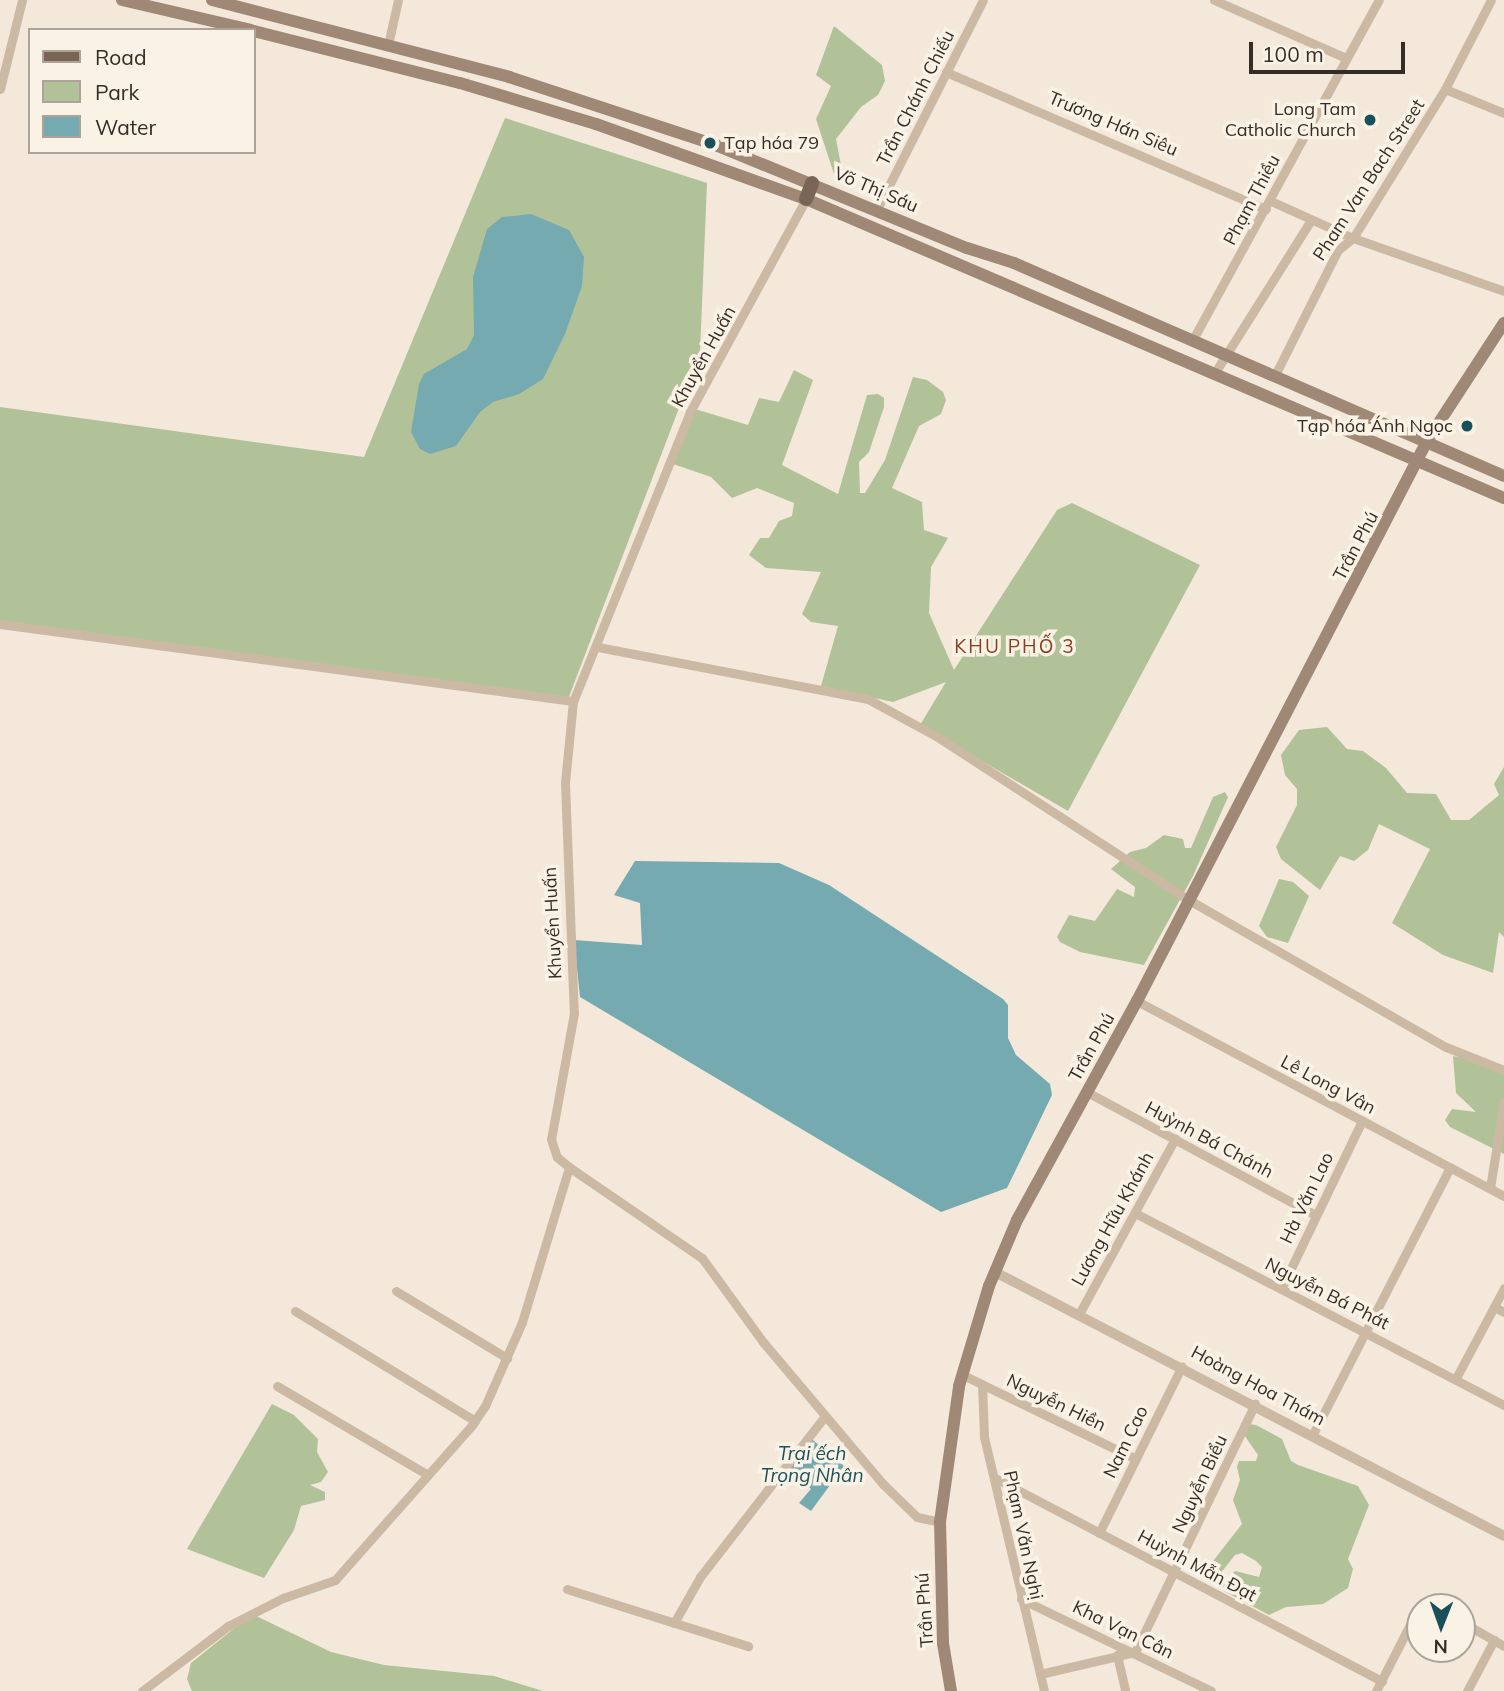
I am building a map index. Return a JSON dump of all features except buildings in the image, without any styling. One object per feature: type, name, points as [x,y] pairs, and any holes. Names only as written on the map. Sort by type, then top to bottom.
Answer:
[{"type":"main road","name":"Võ Thị Sáu","points":[[122,0],[244,28]]},
{"type":"main road","name":"Võ Thị Sáu","points":[[212,0],[233,3],[388,45],[610,108],[877,209],[1504,476]]},
{"type":"main road","name":"Võ Thị Sáu","points":[[256,31],[596,124],[806,199],[1504,498]]},
{"type":"main road","points":[[806,199],[813,183]]},
{"type":"main road","name":"Trần Phú","points":[[951,1691],[942,1632],[940,1522],[963,1375],[995,1272],[1017,1220],[1137,1001],[1421,462],[1427,441],[1504,323]]},
{"type":"street","points":[[0,89],[22,0]]},
{"type":"street","points":[[388,45],[398,0]]},
{"type":"street","name":"Trần Chánh Chiếu","points":[[877,209],[983,0]]},
{"type":"street","points":[[1214,0],[1346,58]]},
{"type":"street","name":"Phạm Thiều","points":[[1192,341],[1379,0]]},
{"type":"street","name":"Pham Van Bach Street","points":[[1274,377],[1338,250],[1353,237],[1446,89],[1491,0]]},
{"type":"street","points":[[228,24],[233,3]]},
{"type":"street","name":"Trương Hán Siêu","points":[[946,72],[1268,205],[1504,291]]},
{"type":"street","points":[[1446,89],[1504,113]]},
{"type":"street","name":"Khuyển Huấn","points":[[806,199],[690,412],[598,647],[573,701],[565,783],[574,1013],[551,1139],[557,1157],[569,1167],[702,1258],[727,1297],[824,1417],[913,1514],[940,1522]]},
{"type":"street","points":[[1214,374],[1311,220]]},
{"type":"street","points":[[0,624],[573,701]]},
{"type":"street","points":[[598,647],[868,699],[936,736],[1189,900],[1447,1047],[1504,1070]]},
{"type":"street","name":"Lê Long Vân","points":[[1137,1001],[1504,1196]]},
{"type":"street","name":"Huỳnh Bá Chánh","points":[[1087,1092],[1315,1215]]},
{"type":"street","points":[[1490,1188],[1504,1101]]},
{"type":"street","name":"Hà Văn Lao","points":[[1281,1289],[1362,1121]]},
{"type":"street","name":"Lương Hữu Khánh","points":[[1079,1314],[1175,1139]]},
{"type":"street","points":[[142,1691],[228,1626],[283,1598],[335,1580],[475,1421],[507,1357],[569,1167]]},
{"type":"street","points":[[1313,1434],[1450,1167]]},
{"type":"street","name":"Nguyễn Bá Phát","points":[[1135,1213],[1504,1405]]},
{"type":"street","name":"Hoàng Hoa Thám","points":[[995,1272],[1182,1366],[1504,1536]]},
{"type":"street","points":[[1456,1378],[1504,1288]]},
{"type":"street","points":[[396,1291],[507,1357]]},
{"type":"street","points":[[1494,1307],[1504,1312]]},
{"type":"street","points":[[295,1311],[475,1421]]},
{"type":"street","name":"Nam Cao","points":[[1099,1533],[1182,1366]]},
{"type":"street","name":"Nguyễn Hiền","points":[[963,1375],[1136,1459]]},
{"type":"street","name":"Phạm Văn Nghị","points":[[982,1384],[982,1420],[1044,1691]]},
{"type":"street","points":[[278,1386],[428,1475]]},
{"type":"street","name":"Nguyễn Biểu","points":[[1135,1652],[1255,1404]]},
{"type":"street","points":[[674,1623],[708,1566],[824,1417]]},
{"type":"street","name":"Huỳnh Mẫn Đạt","points":[[997,1479],[1382,1681]]},
{"type":"street","points":[[567,1589],[748,1646]]},
{"type":"street","name":"Kha Vạn Cân","points":[[1021,1599],[1211,1691]]},
{"type":"street","points":[[1476,1630],[1504,1646]]},
{"type":"street","points":[[1376,1691],[1406,1632]]},
{"type":"street","points":[[1467,1691],[1493,1640]]},
{"type":"street","points":[[1040,1674],[1135,1652]]},
{"type":"street","points":[[1117,1655],[1125,1691]]},
{"type":"green space","points":[[834,26],[882,65],[885,81],[878,95],[861,107],[836,139],[841,165],[834,174],[816,119],[831,86],[816,75]]},
{"type":"green space","points":[[505,118],[707,183],[700,353],[567,702],[0,623],[0,407],[364,457]]},
{"type":"green space","points":[[794,370],[813,380],[782,465],[838,494],[867,395],[878,394],[884,398],[884,407],[869,452],[859,462],[860,493],[865,493],[885,460],[913,377],[927,380],[943,392],[946,400],[941,414],[919,426],[892,488],[922,502],[924,530],[948,538],[931,567],[929,613],[954,670],[1057,510],[1072,503],[1200,565],[1068,811],[920,725],[946,682],[893,702],[821,686],[838,626],[811,622],[802,614],[821,572],[766,568],[749,555],[760,538],[769,538],[779,521],[792,516],[794,503],[757,488],[732,498],[711,477],[673,464],[695,409],[748,425],[759,398],[779,402]]},
{"type":"green space","points":[[1327,727],[1347,749],[1363,751],[1386,768],[1407,793],[1436,794],[1451,820],[1469,820],[1499,795],[1494,784],[1504,767],[1504,937],[1499,932],[1493,973],[1443,955],[1392,923],[1430,849],[1379,824],[1368,850],[1354,861],[1340,856],[1320,890],[1281,859],[1276,847],[1297,805],[1297,789],[1285,775],[1281,755],[1299,730]]},
{"type":"green space","points":[[1225,792],[1228,797],[1193,876],[1144,965],[1080,952],[1060,942],[1057,937],[1069,915],[1095,921],[1117,889],[1134,897],[1135,887],[1111,869],[1130,852],[1146,848],[1164,835],[1183,839],[1185,848],[1191,848],[1213,797]]},
{"type":"green space","points":[[1279,879],[1293,882],[1309,896],[1288,943],[1267,937],[1259,926]]},
{"type":"green space","points":[[1453,1056],[1504,1067],[1504,1154],[1450,1127],[1445,1120],[1452,1109],[1476,1112],[1456,1093]]},
{"type":"green space","points":[[272,1404],[294,1415],[318,1439],[317,1452],[328,1472],[321,1482],[310,1485],[325,1492],[325,1500],[301,1506],[294,1530],[264,1578],[187,1549]]},
{"type":"green space","points":[[1241,1423],[1256,1425],[1282,1439],[1291,1461],[1298,1465],[1358,1486],[1369,1505],[1348,1559],[1353,1569],[1348,1588],[1323,1604],[1286,1607],[1269,1615],[1224,1591],[1222,1585],[1235,1571],[1259,1577],[1262,1567],[1256,1561],[1242,1553],[1235,1555],[1220,1574],[1212,1570],[1213,1561],[1242,1524],[1233,1500],[1240,1480],[1237,1467],[1239,1461],[1256,1461],[1258,1455],[1240,1429]]},
{"type":"green space","points":[[252,1614],[331,1652],[384,1665],[494,1676],[543,1691],[192,1691],[187,1679],[191,1663]]},
{"type":"water","points":[[531,214],[569,230],[584,257],[582,286],[565,334],[543,379],[519,394],[493,402],[480,412],[456,446],[430,454],[420,449],[411,432],[419,384],[424,374],[467,349],[474,335],[473,277],[487,229],[502,217]]},
{"type":"water","points":[[635,861],[779,863],[829,885],[1003,999],[1008,1005],[1008,1038],[1016,1055],[1050,1084],[1052,1095],[1007,1188],[941,1212],[580,997],[574,940],[642,945],[640,903],[614,895]]},
{"type":"water","name":"Trại ếch Trọng Nhân","points":[[808,1436],[844,1466],[811,1511],[799,1503],[811,1489],[783,1467]]},
{"type":"place","name":"Long Tam Catholic Church","points":[[1370,120]]},
{"type":"place","name":"Tạp hóa 79","points":[[710,143]]},
{"type":"place","name":"Tạp hóa Ánh Ngọc","points":[[1467,426]]},
{"type":"district","name":"KHU PHỐ 3","points":[[1015,647]]}]
